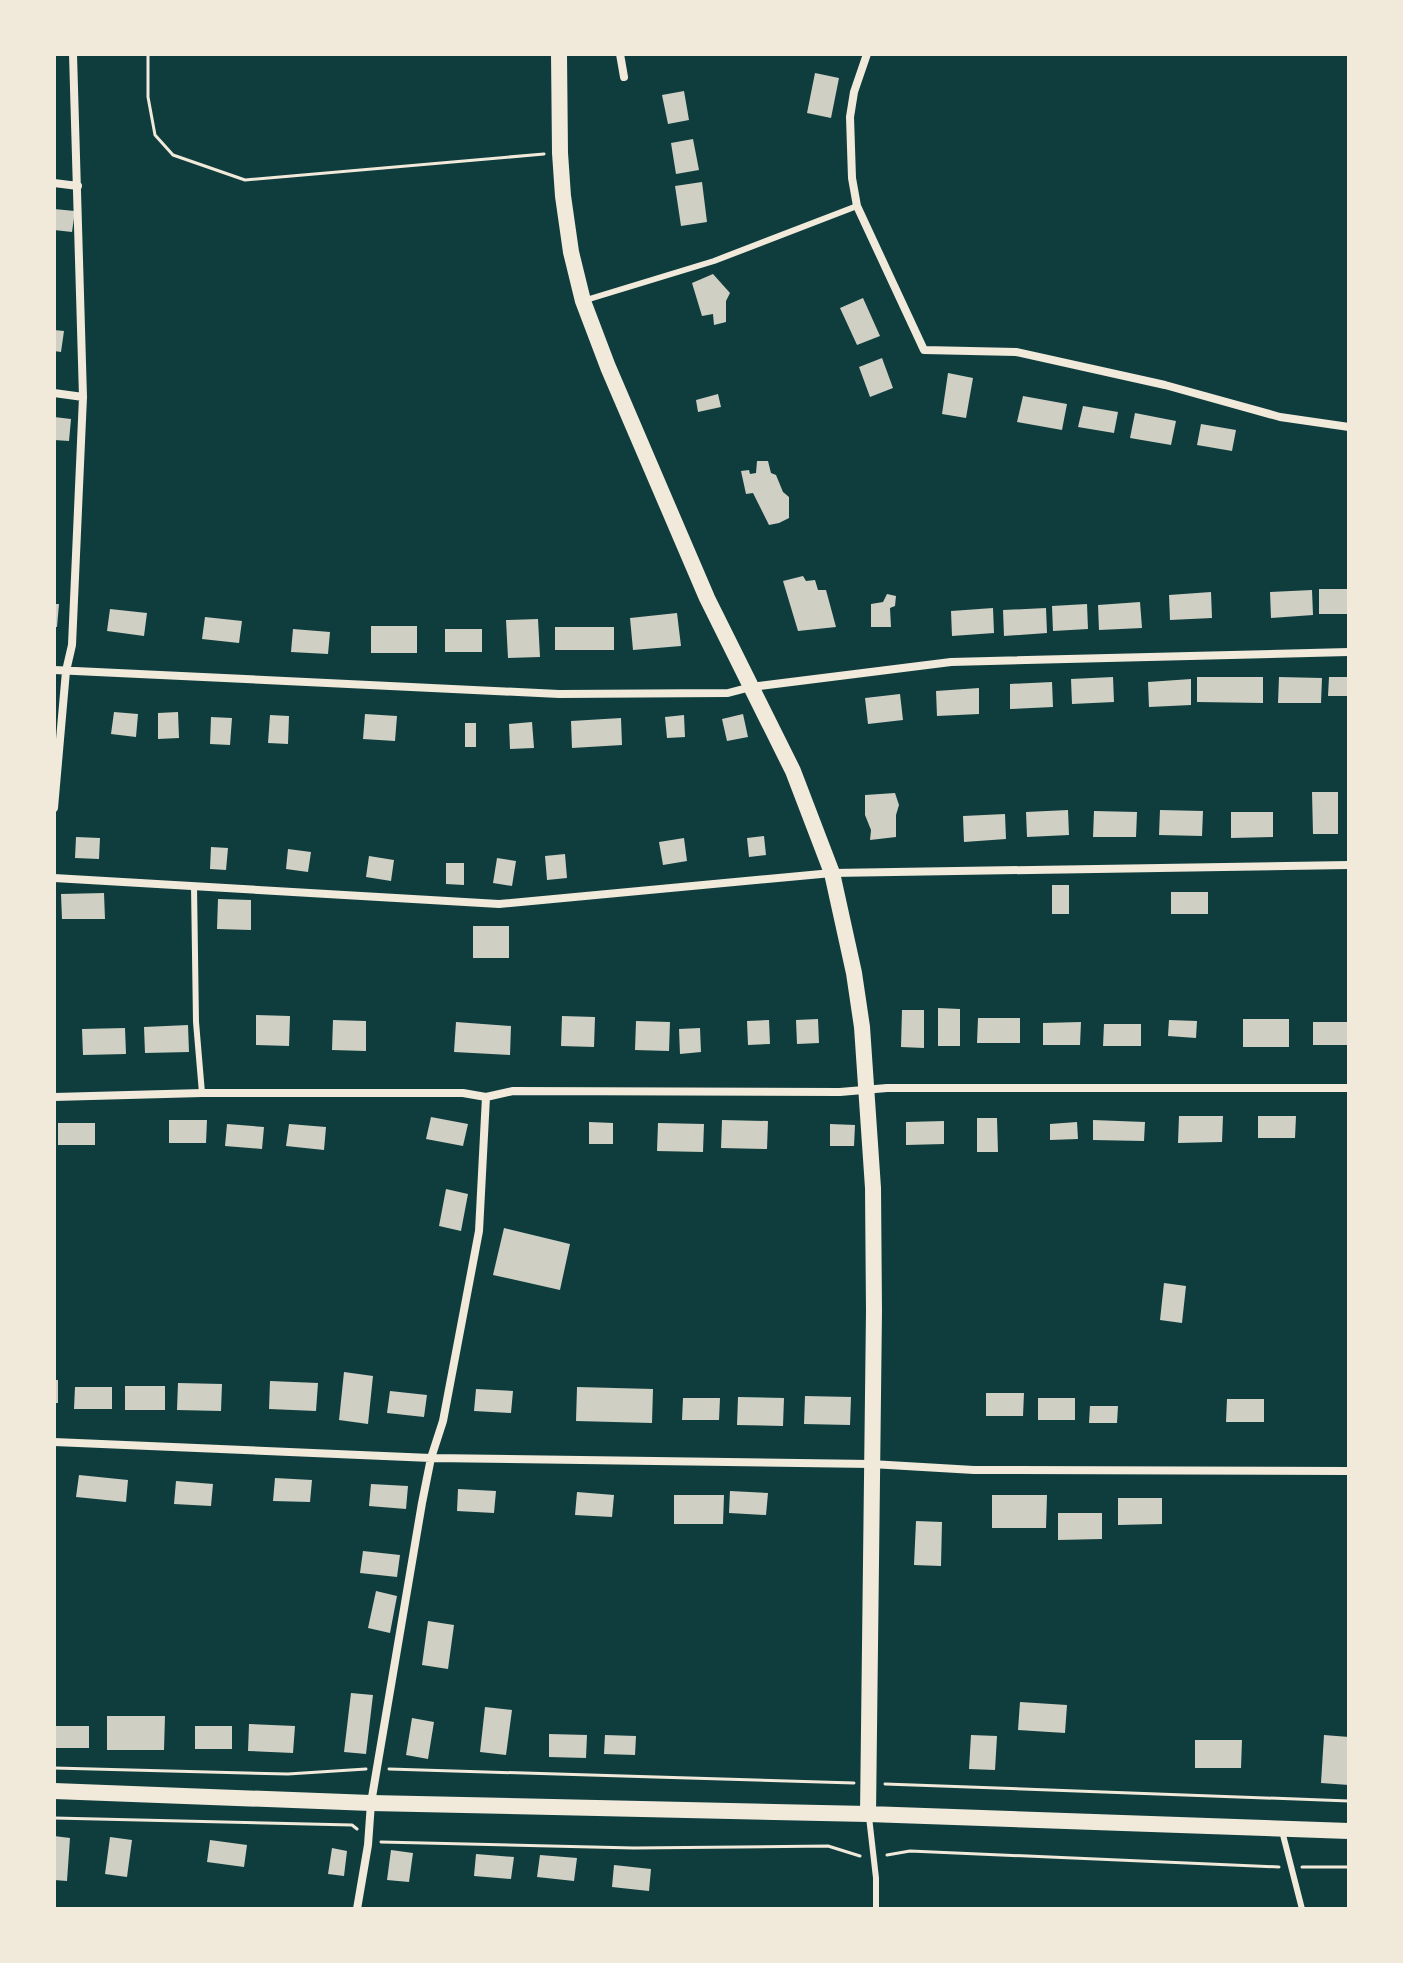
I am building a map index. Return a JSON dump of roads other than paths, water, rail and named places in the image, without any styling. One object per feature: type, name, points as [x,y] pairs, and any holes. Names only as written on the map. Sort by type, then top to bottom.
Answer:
[{"type":"main road","points":[[559,54],[560,153],[571,252],[583,301],[707,598],[793,771],[832,873],[854,973],[862,1027],[873,1188],[868,1814]]},
{"type":"main road","points":[[54,1791],[1349,1831]]},
{"type":"street","points":[[54,808],[66,671],[72,645],[83,397],[73,54]]},
{"type":"street","points":[[620,54],[624,77]]},
{"type":"street","points":[[867,54],[854,92],[850,117],[852,178],[857,206],[924,350],[1016,352],[1165,385],[1280,417],[1349,427]]},
{"type":"street","points":[[54,183],[78,186]]},
{"type":"street","points":[[54,393],[83,397]]},
{"type":"street","points":[[54,670],[559,694],[728,693],[751,687],[951,662],[1349,652]]},
{"type":"street","points":[[54,878],[499,904],[832,873],[1349,865]]},
{"type":"street","points":[[54,1097],[202,1093],[463,1093],[486,1097],[513,1091],[1349,1088]]},
{"type":"street","points":[[357,1909],[376,1769],[431,1458],[443,1421],[479,1231],[486,1097]]},
{"type":"street","points":[[54,1442],[431,1458],[871,1464],[974,1470],[1349,1471]]},
{"type":"lane","points":[[583,301],[714,261],[857,206]]},
{"type":"lane","points":[[194,886],[196,1022],[202,1093]]},
{"type":"lane","points":[[868,1814],[876,1909]]},
{"type":"lane","points":[[1281,1829],[1302,1909]]}]
